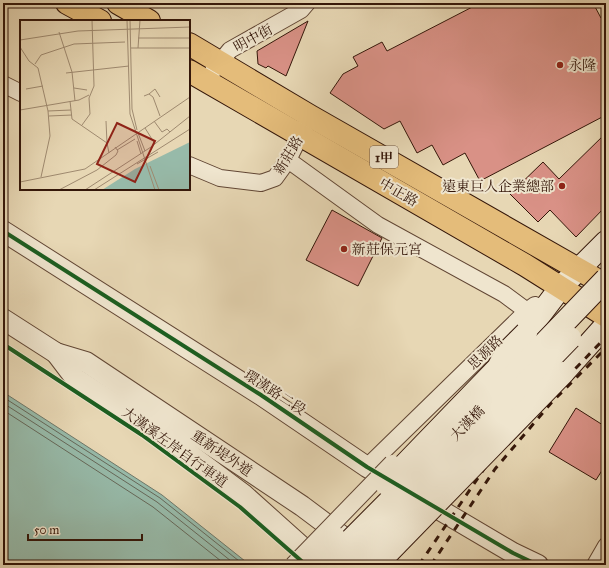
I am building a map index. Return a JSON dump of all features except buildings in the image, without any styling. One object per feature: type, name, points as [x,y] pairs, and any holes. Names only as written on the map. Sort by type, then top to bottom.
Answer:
[{"type":"main road","points":[[67,3],[98,20]]},
{"type":"main road","points":[[118,3],[147,20]]},
{"type":"main road","name":"中正路","points":[[190,45],[310,116],[606,285]]},
{"type":"main road","name":"中正路","points":[[198,76],[561,287],[606,316]]},
{"type":"main road","name":"思源路","points":[[561,287],[606,242]]},
{"type":"main road","name":"大漢橋","points":[[326,565],[490,400],[606,279]]},
{"type":"main road","points":[[306,565],[498,368],[506,353],[526,333],[561,287]]},
{"type":"main road","name":"大漢橋","points":[[349,565],[508,404],[606,300]]},
{"type":"main road","points":[[376,565],[563,373],[606,326]]},
{"type":"street","name":"明中街","points":[[198,76],[219,62],[230,50],[302,10],[306,3]]},
{"type":"street","points":[[3,84],[20,92]]},
{"type":"street","name":"新莊路","points":[[190,165],[220,178],[261,183],[275,178],[288,160],[310,116]]},
{"type":"street","points":[[288,160],[378,225],[504,294],[527,311]]},
{"type":"street","name":"環漢路二段","points":[[3,231],[261,395],[367,467],[513,553],[538,565]]},
{"type":"street","name":"思源路","points":[[367,467],[527,311],[561,287]]},
{"type":"street","name":"重新堤外道","points":[[3,319],[56,353],[86,362],[302,506],[381,565]]},
{"type":"street","points":[[441,510],[578,364],[606,326]]},
{"type":"street","name":"重新堤外道","points":[[56,353],[75,378],[176,444],[243,494],[322,565]]},
{"type":"street","points":[[293,565],[492,360],[506,353]]},
{"type":"street","points":[[594,565],[606,546]]},
{"type":"water","points":[[3,392],[162,495],[250,565],[3,565]]},
{"type":"railway","points":[[419,565],[486,466],[509,437],[606,337]]},
{"type":"railway","points":[[431,565],[495,469],[552,402],[606,348]]},
{"type":"cycle path","points":[[3,231],[261,395],[367,467],[513,553],[538,565]]},
{"type":"cycle path","name":"大漢溪左岸自行車道","points":[[3,344],[142,435],[240,507],[306,565]]},
{"type":"place","name":"永隆","points":[[560,65]]},
{"type":"place","name":"遠東巨人企業總部","points":[[562,186]]},
{"type":"place","name":"新莊保元宮","points":[[344,249]]}]
